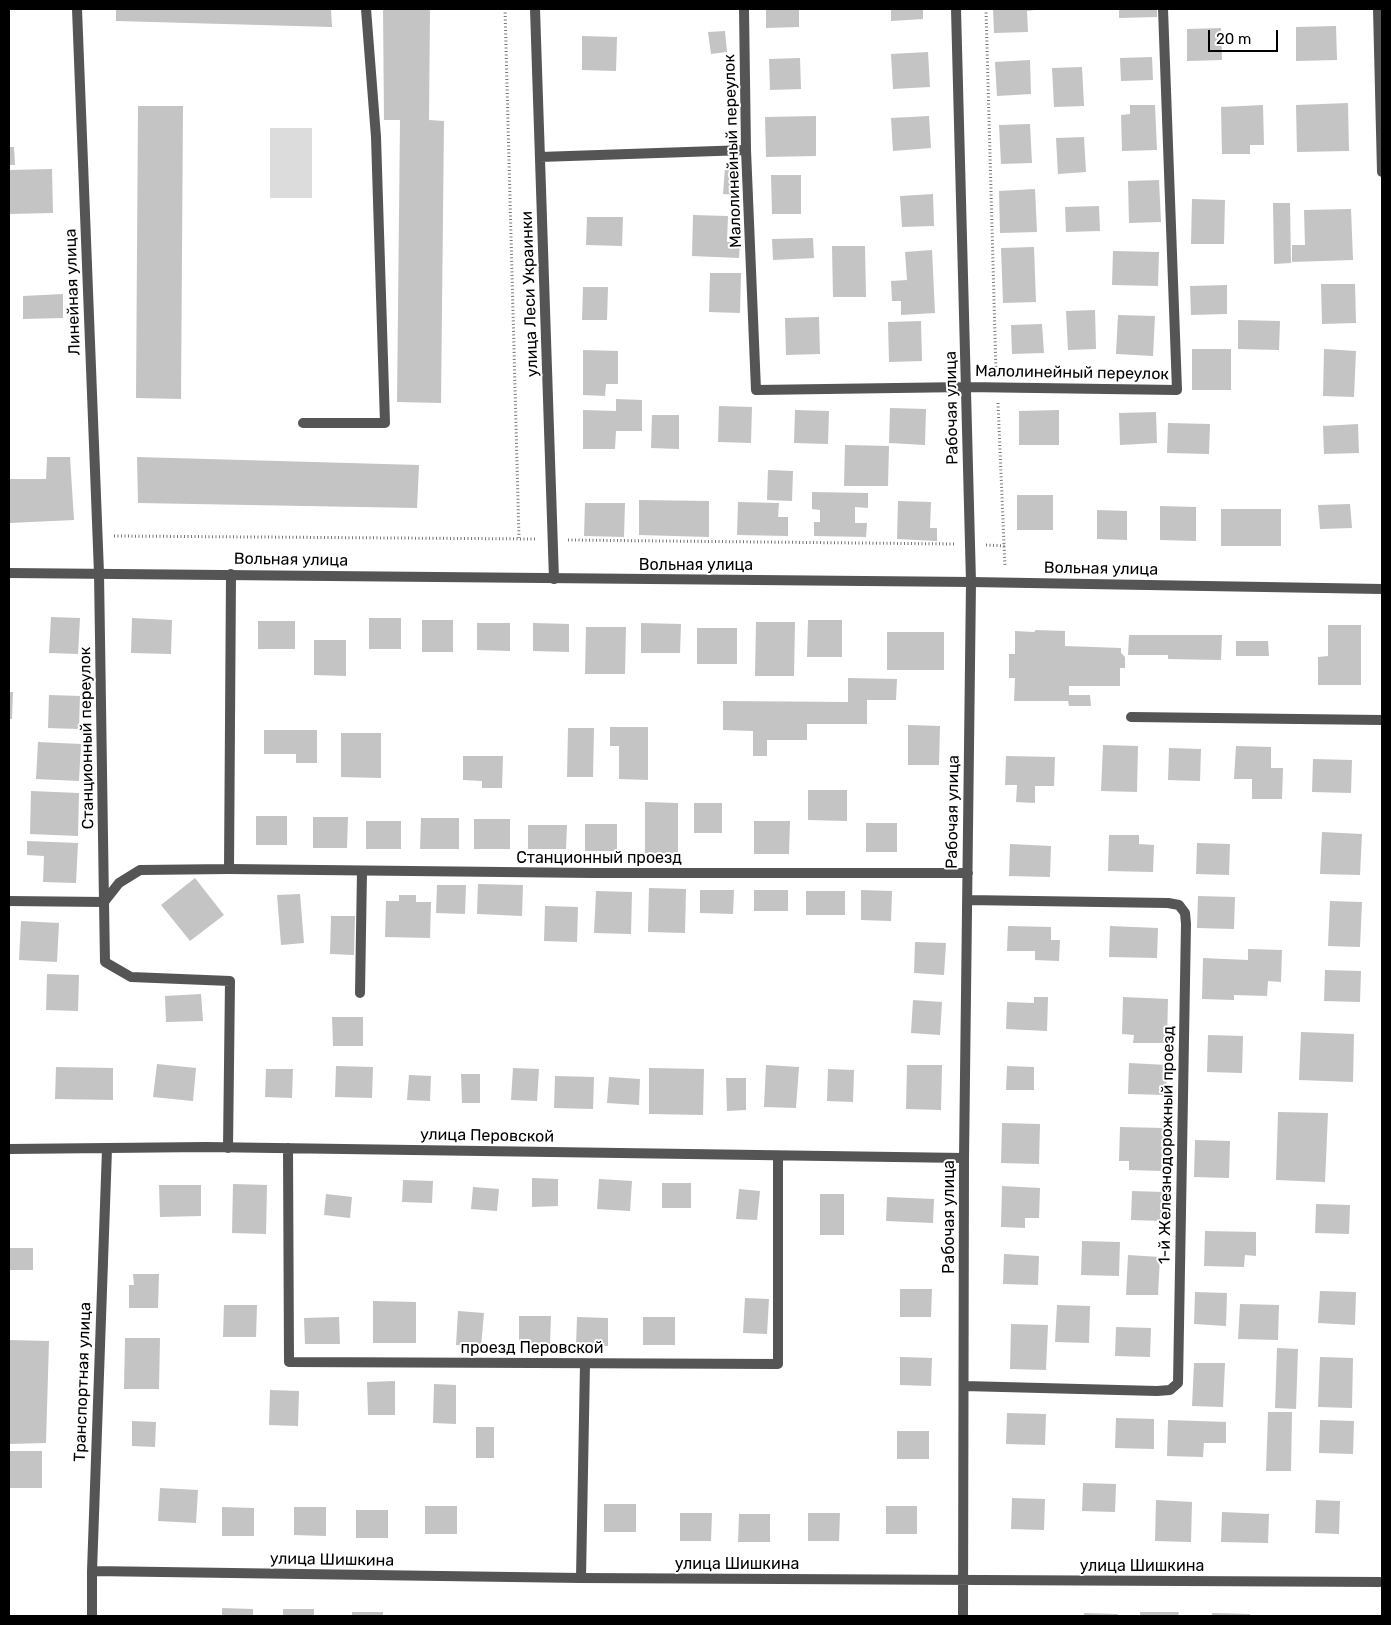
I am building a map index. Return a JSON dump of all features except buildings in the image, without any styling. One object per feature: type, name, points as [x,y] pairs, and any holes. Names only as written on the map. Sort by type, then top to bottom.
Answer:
[{"type":"street","name":"Линейная улица","points":[[77,9],[99,573]]},
{"type":"street","points":[[303,423],[385,423],[376,137],[366,9]]},
{"type":"street","name":"улица Леси Украинки","points":[[535,9],[554,579]]},
{"type":"street","name":"Малолинейный переулок","points":[[744,9],[746,150],[756,390],[966,387],[1177,390],[1163,9]]},
{"type":"street","name":"Рабочая улица","points":[[956,9],[971,582],[964,1158],[963,1616]]},
{"type":"street","points":[[1378,9],[1382,172]]},
{"type":"street","points":[[540,157],[746,150]]},
{"type":"street","name":"Вольная улица","points":[[9,573],[1005,582],[1382,589]]},
{"type":"street","name":"Станционный переулок","points":[[99,573],[105,962],[131,977],[230,981],[228,1148]]},
{"type":"street","points":[[229,869],[231,574]]},
{"type":"street","points":[[1131,717],[1382,720]]},
{"type":"street","name":"Станционный проезд","points":[[104,902],[119,882],[140,870],[968,873]]},
{"type":"street","points":[[360,993],[362,871]]},
{"type":"street","name":"1-й Железнодорожный проезд","points":[[964,1386],[1158,1391],[1170,1390],[1178,1383],[1186,924],[1185,913],[1179,905],[1168,903],[968,900]]},
{"type":"street","points":[[9,901],[104,902]]},
{"type":"street","name":"улица Перовской","points":[[9,1149],[288,1148],[964,1158]]},
{"type":"street","name":"проезд Перовской","points":[[288,1148],[290,1362],[778,1364],[778,1156]]},
{"type":"street","name":"Транспортная улица","points":[[92,1616],[107,1149]]},
{"type":"street","points":[[580,1578],[585,1364]]},
{"type":"street","name":"улица Шишкина","points":[[92,1571],[580,1578],[1382,1582]]},
{"type":"path","points":[[505,9],[519,538]]},
{"type":"path","points":[[986,9],[997,387],[1005,582]]},
{"type":"shaded area","points":[[270,128],[312,128],[312,198],[270,198]]}]
